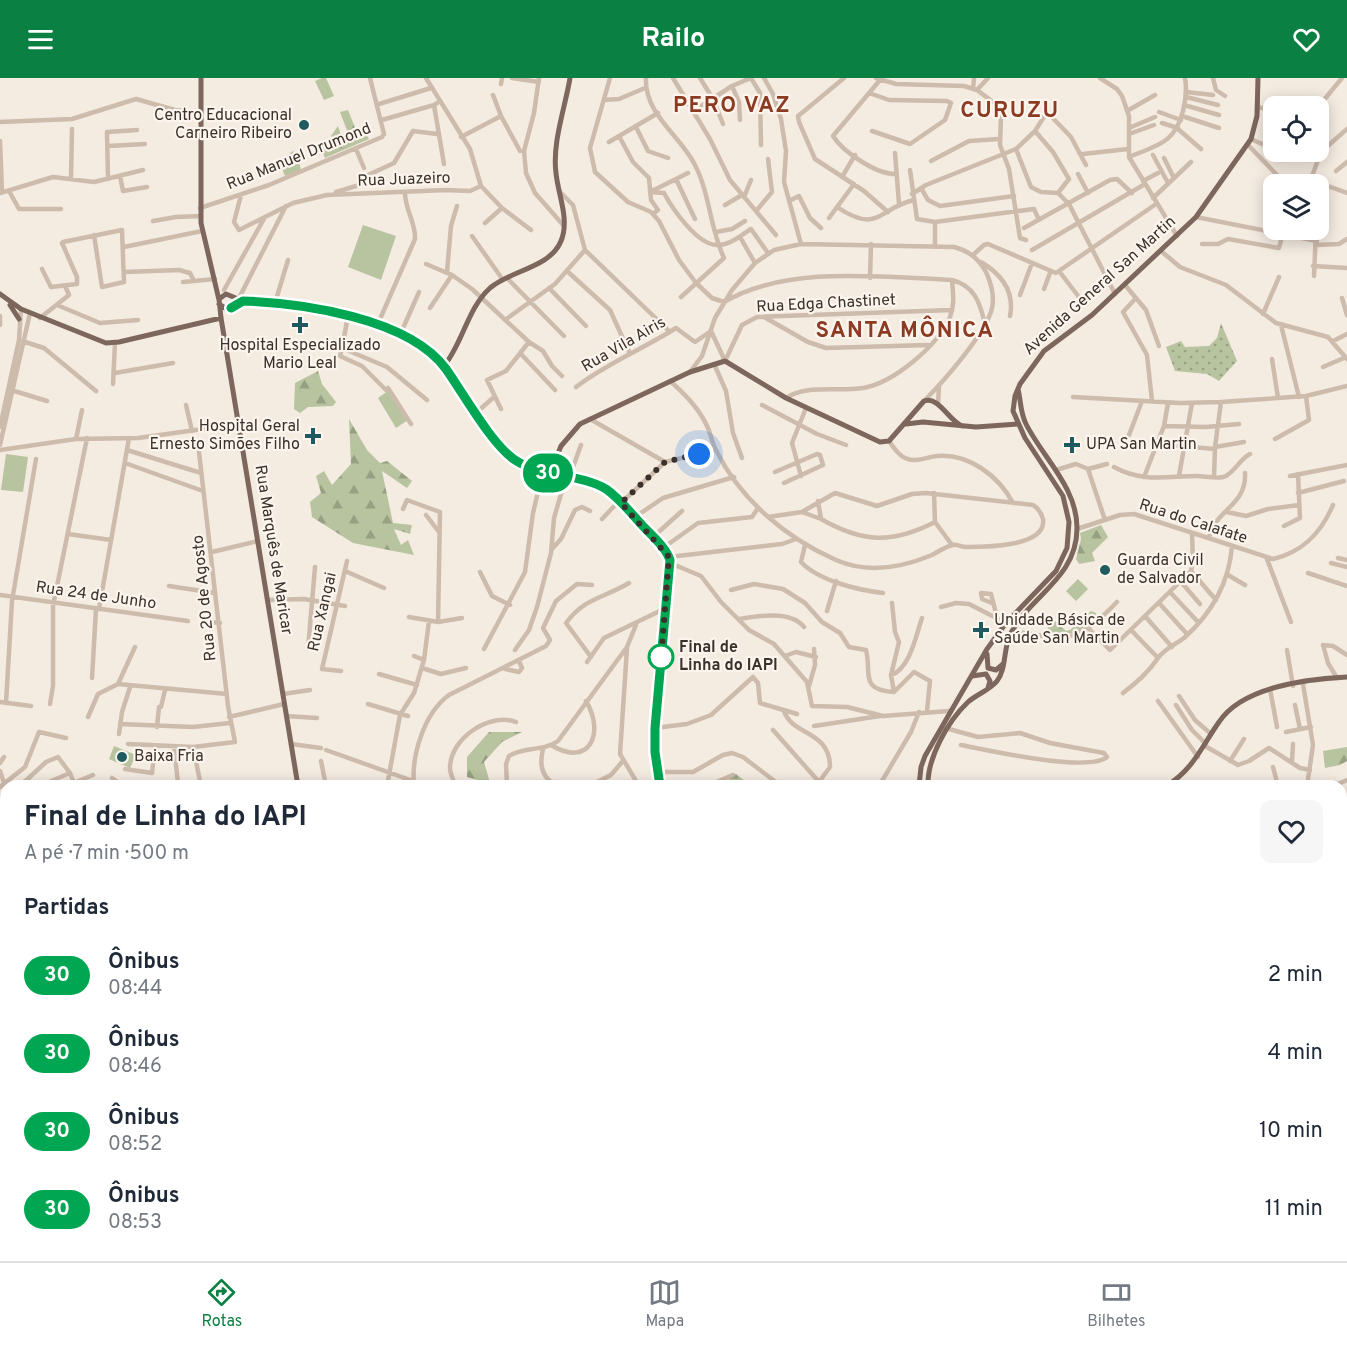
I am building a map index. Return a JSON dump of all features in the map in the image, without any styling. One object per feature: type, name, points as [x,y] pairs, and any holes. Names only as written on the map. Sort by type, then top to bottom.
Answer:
[{"type":"main road","name":"Rua Marquês de Maricar","points":[[201,78],[200,208],[202,231],[219,303],[296,780]]},
{"type":"main road","points":[[444,366],[453,354],[481,298],[505,279],[551,255],[561,243],[564,226],[555,168],[555,149],[570,78]]},
{"type":"main road","name":"Avenida General San Martin","points":[[1013,411],[1018,389],[1025,374],[1044,351],[1092,315],[1196,217],[1250,142],[1258,107],[1258,78]]},
{"type":"main road","points":[[213,280],[231,296],[241,301],[330,310],[377,326],[424,348],[444,366],[508,455],[526,466],[603,488],[620,502],[663,548],[670,560],[655,728],[658,780]]},
{"type":"main road","points":[[2,296],[40,318],[101,342],[115,343],[221,318],[241,301]]},
{"type":"main road","points":[[2,296],[19,319]]},
{"type":"main road","points":[[230,309],[223,308],[219,303],[222,296],[231,296]]},
{"type":"main road","points":[[230,309],[234,303],[231,296]]},
{"type":"main road","points":[[550,473],[566,438],[576,427],[690,372],[725,361],[786,398],[873,440],[889,441],[906,424],[924,400],[931,399],[948,417],[962,426]]},
{"type":"main road","points":[[927,780],[934,754],[964,707],[997,681],[1011,631],[1065,571],[1072,555],[1077,530],[1073,504],[1056,470],[1031,433],[1020,410],[1018,389]]},
{"type":"main road","points":[[916,411],[923,422]]},
{"type":"main road","points":[[920,780],[922,761],[987,650],[1006,624],[1058,567],[1067,548],[1070,532],[1069,514],[1063,496],[1025,438],[1013,411]]},
{"type":"main road","points":[[1001,425],[1009,420],[1013,411]]},
{"type":"main road","points":[[906,424],[923,422],[962,426],[1018,424],[1031,433]]},
{"type":"main road","points":[[1001,425],[1012,428],[1025,438]]},
{"type":"main road","points":[[987,650],[985,662],[988,668],[996,670],[1003,664]]},
{"type":"main road","points":[[1337,678],[1347,672]]},
{"type":"main road","points":[[970,677],[978,673],[986,674],[990,681],[987,689]]},
{"type":"main road","points":[[1174,780],[1198,757],[1220,720],[1236,703],[1270,689],[1303,686],[1347,677]]},
{"type":"street","name":"Rua Manuel Drumond","points":[[200,208],[240,195],[384,136],[379,104],[370,78]]},
{"type":"street","points":[[513,78],[539,80],[524,150],[526,173],[539,199],[564,226]]},
{"type":"street","points":[[610,78],[590,148],[595,172],[628,202],[644,207],[653,214],[679,260],[696,283],[712,298],[724,302],[758,286],[780,280],[806,277],[952,280],[968,287],[974,294],[985,324]]},
{"type":"street","points":[[645,78],[645,88],[658,113],[696,166],[718,245],[724,258],[681,297]]},
{"type":"street","points":[[673,78],[710,139],[727,176],[776,235]]},
{"type":"street","points":[[700,78],[713,99],[723,124]]},
{"type":"street","points":[[692,112],[732,86],[751,78],[760,93],[761,145]]},
{"type":"street","points":[[764,78],[773,94],[781,119],[786,151],[784,182],[801,244]]},
{"type":"street","points":[[956,78],[956,85]]},
{"type":"street","points":[[974,78],[975,89]]},
{"type":"street","points":[[975,89],[987,78]]},
{"type":"street","points":[[1101,78],[1122,96],[1129,128],[1129,157],[1152,198],[1178,236]]},
{"type":"street","points":[[1110,84],[1114,78]]},
{"type":"street","points":[[1129,157],[1170,138],[1181,123],[1186,94],[1185,78]]},
{"type":"street","points":[[1213,78],[1216,90],[1225,96]]},
{"type":"street","points":[[1327,96],[1342,78]]},
{"type":"street","points":[[428,79],[431,88],[472,155],[481,186],[502,208],[531,230]]},
{"type":"street","points":[[839,79],[798,116],[802,131],[814,158],[854,184],[888,212]]},
{"type":"street","points":[[895,174],[883,172],[855,155],[836,141],[833,134],[869,93],[878,79],[896,84],[939,81],[975,89],[994,102],[1000,110],[999,138],[1014,196],[1020,238],[1026,240]]},
{"type":"street","points":[[732,86],[739,102],[740,120]]},
{"type":"street","points":[[379,104],[431,88]]},
{"type":"street","points":[[604,100],[619,99],[645,88]]},
{"type":"street","points":[[869,93],[889,100],[951,102],[945,120],[908,144],[872,131]]},
{"type":"street","points":[[1186,94],[1213,95]]},
{"type":"street","points":[[1186,94],[1218,105]]},
{"type":"street","points":[[493,95],[501,116],[520,151]]},
{"type":"street","points":[[1127,111],[1155,95]]},
{"type":"street","points":[[0,122],[72,119],[136,99],[175,110],[201,113]]},
{"type":"street","points":[[382,120],[434,105],[440,101]]},
{"type":"street","points":[[434,105],[437,134],[443,147],[444,165]]},
{"type":"street","points":[[1184,105],[1219,115]]},
{"type":"street","points":[[1258,107],[1263,108]]},
{"type":"street","points":[[912,194],[921,188],[1016,149],[1035,131],[1047,112],[1062,126],[1083,154],[1086,165]]},
{"type":"street","points":[[1160,112],[1181,123],[1201,149]]},
{"type":"street","points":[[609,142],[658,113]]},
{"type":"street","points":[[461,137],[501,116]]},
{"type":"street","points":[[1129,128],[1155,117]]},
{"type":"street","points":[[1162,123],[1219,128]]},
{"type":"street","points":[[1129,134],[1154,125]]},
{"type":"street","points":[[636,127],[648,151],[668,158]]},
{"type":"street","points":[[71,178],[72,129]]},
{"type":"street","points":[[1313,174],[1324,148],[1347,129]]},
{"type":"street","points":[[108,179],[107,132],[137,130]]},
{"type":"street","name":"Rua Juazeiro","points":[[240,195],[234,220],[236,228],[242,230],[286,206],[366,183],[366,176],[389,166],[398,159],[413,130],[437,134]]},
{"type":"street","points":[[1035,131],[1053,152],[1069,179],[1058,193]]},
{"type":"street","points":[[620,136],[633,162],[649,178],[652,202],[658,210],[653,214]]},
{"type":"street","points":[[932,161],[969,141],[999,138]]},
{"type":"street","points":[[0,141],[1,192],[53,177],[94,182],[143,170]]},
{"type":"street","points":[[1250,142],[1263,144]]},
{"type":"street","points":[[1250,142],[1275,174]]},
{"type":"street","points":[[108,147],[145,144]]},
{"type":"street","points":[[356,149],[364,168]]},
{"type":"street","points":[[1016,149],[1031,187],[1041,192],[1058,193],[1069,204],[1115,294]]},
{"type":"street","points":[[1083,154],[1128,149]]},
{"type":"street","points":[[895,153],[899,204]]},
{"type":"street","points":[[842,177],[855,155]]},
{"type":"street","points":[[1153,155],[1168,183]]},
{"type":"street","points":[[1164,158],[1174,178]]},
{"type":"street","points":[[757,210],[772,192],[768,159]]},
{"type":"street","points":[[1152,198],[1191,162]]},
{"type":"street","points":[[1336,171],[1347,162]]},
{"type":"street","points":[[910,170],[917,219],[935,222],[1034,209],[1039,220]]},
{"type":"street","points":[[650,192],[688,173]]},
{"type":"street","points":[[1032,250],[1132,193],[1158,173]]},
{"type":"street","points":[[1078,174],[1088,193]]},
{"type":"street","points":[[120,176],[123,190],[147,187]]},
{"type":"street","points":[[1024,228],[1114,178],[1132,193]]},
{"type":"street","points":[[676,179],[695,219]]},
{"type":"street","points":[[725,206],[743,196],[751,180]]},
{"type":"street","points":[[829,218],[854,184]]},
{"type":"street","name":"Rua Juazeiro","points":[[327,195],[470,191],[481,186]]},
{"type":"street","points":[[921,188],[928,200],[939,206],[1014,196]]},
{"type":"street","points":[[1329,188],[1347,193]]},
{"type":"street","points":[[9,191],[19,209],[62,209]]},
{"type":"street","points":[[560,192],[573,205],[585,250],[670,332]]},
{"type":"street","points":[[650,192],[664,193],[681,219],[705,241],[718,245],[740,237],[750,229],[768,253]]},
{"type":"street","points":[[377,326],[415,239],[415,230],[405,205],[405,193]]},
{"type":"street","points":[[789,201],[799,196],[810,218],[821,228]]},
{"type":"street","points":[[837,207],[870,220],[878,219],[899,204],[914,200]]},
{"type":"street","points":[[1044,289],[1054,272],[1156,204]]},
{"type":"street","points":[[241,301],[286,206]]},
{"type":"street","points":[[430,308],[450,274],[451,226],[457,206]]},
{"type":"street","points":[[485,223],[502,208]]},
{"type":"street","points":[[153,221],[201,216]]},
{"type":"street","points":[[224,290],[265,217]]},
{"type":"street","points":[[1196,217],[1263,229]]},
{"type":"street","points":[[716,232],[732,229],[745,221]]},
{"type":"street","points":[[935,222],[935,245]]},
{"type":"street","points":[[42,269],[51,287],[66,288],[79,282],[62,243],[94,236],[122,230],[124,282],[102,287],[94,236]]},
{"type":"street","points":[[124,247],[202,231]]},
{"type":"street","points":[[472,236],[505,279],[564,336]]},
{"type":"street","points":[[740,237],[755,263]]},
{"type":"street","points":[[1202,244],[1218,244],[1226,238],[1279,248],[1281,240]]},
{"type":"street","points":[[1306,240],[1333,245],[1347,239]]},
{"type":"street","points":[[1314,276],[1316,243]]},
{"type":"street","points":[[690,372],[702,356],[724,302],[755,263],[768,253],[801,244],[954,247],[973,255],[1003,280],[1011,299],[1010,316]]},
{"type":"street","points":[[870,278],[871,244]]},
{"type":"street","points":[[973,255],[986,244],[1054,272],[1082,301]]},
{"type":"street","points":[[505,321],[549,288],[585,250]]},
{"type":"street","points":[[1161,251],[1180,267],[1226,285],[1281,325],[1318,333],[1333,341],[1346,358],[1323,367]]},
{"type":"street","points":[[275,303],[288,260]]},
{"type":"street","points":[[924,400],[940,385],[985,324],[992,308],[993,298],[988,277],[979,261]]},
{"type":"street","points":[[1020,295],[1032,263]]},
{"type":"street","points":[[426,264],[450,274],[481,298],[529,342],[543,351],[552,366],[562,376]]},
{"type":"street","points":[[1313,266],[1347,268]]},
{"type":"street","points":[[125,272],[179,270],[190,273],[198,282],[213,280]]},
{"type":"street","points":[[567,271],[610,310],[630,354]]},
{"type":"street","points":[[1263,314],[1279,277]]},
{"type":"street","points":[[183,282],[193,279]]},
{"type":"street","points":[[786,398],[796,392],[854,389],[881,382],[909,366],[947,323],[952,310],[952,280]]},
{"type":"street","points":[[1125,285],[1153,324],[1160,346]]},
{"type":"street","points":[[40,318],[55,304],[57,305],[69,296],[66,288]]},
{"type":"street","points":[[549,288],[586,326]]},
{"type":"street","points":[[399,335],[419,292]]},
{"type":"street","points":[[1136,298],[1123,312],[1147,355],[1152,401]]},
{"type":"street","points":[[1342,298],[1347,315]]},
{"type":"street","points":[[57,305],[100,323],[138,320]]},
{"type":"street","points":[[21,309],[19,319],[22,341]]},
{"type":"street","name":"Rua Edga Chastinet","points":[[725,361],[742,325],[753,318],[952,310]]},
{"type":"street","points":[[0,427],[30,313]]},
{"type":"street","points":[[0,316],[0,325]]},
{"type":"street","points":[[348,316],[340,356],[362,366],[386,390],[388,388],[391,390],[411,424]]},
{"type":"street","points":[[764,316],[808,342],[826,348],[928,345]]},
{"type":"street","points":[[1281,325],[1299,397]]},
{"type":"street","name":"Rua Vila Airis","points":[[576,387],[679,328],[695,342],[711,331]]},
{"type":"street","points":[[711,331],[725,361]]},
{"type":"street","points":[[1333,341],[1347,334]]},
{"type":"street","points":[[22,341],[44,348],[96,391]]},
{"type":"street","points":[[501,409],[487,380],[502,374],[529,342]]},
{"type":"street","points":[[113,384],[115,343]]},
{"type":"street","points":[[342,348],[387,366],[427,400]]},
{"type":"street","points":[[520,354],[555,390]]},
{"type":"street","points":[[1272,359],[1278,398]]},
{"type":"street","points":[[115,373],[173,363]]},
{"type":"street","points":[[715,366],[726,391],[733,433],[742,458]]},
{"type":"street","points":[[663,548],[698,523],[767,517],[802,512],[829,494],[840,493],[877,506],[912,494],[934,494],[1013,503],[1036,507],[1041,514],[1043,525],[1039,534],[1025,541],[970,546],[952,545],[918,561],[897,567],[874,568],[850,565],[796,539],[767,517],[758,508],[715,450],[701,415],[670,381]]},
{"type":"street","points":[[938,404],[940,385]]},
{"type":"street","points":[[1073,398],[1168,403],[1221,402],[1299,397],[1347,386]]},
{"type":"street","points":[[10,390],[48,401]]},
{"type":"street","points":[[0,445],[10,390]]},
{"type":"street","points":[[1275,439],[1309,420],[1306,396]]},
{"type":"street","points":[[477,412],[494,397]]},
{"type":"street","points":[[1129,435],[1142,401]]},
{"type":"street","points":[[1214,477],[1221,402]]},
{"type":"street","points":[[1144,477],[1164,426],[1168,403]]},
{"type":"street","points":[[1179,476],[1192,403]]},
{"type":"street","points":[[186,405],[192,431]]},
{"type":"street","points":[[762,405],[798,425],[846,445]]},
{"type":"street","points":[[801,476],[792,443],[806,408]]},
{"type":"street","points":[[76,439],[82,410]]},
{"type":"street","points":[[590,419],[665,462]]},
{"type":"street","points":[[0,450],[76,439],[129,438],[239,424]]},
{"type":"street","points":[[1164,426],[1217,427],[1239,424]]},
{"type":"street","points":[[50,704],[53,686],[54,603],[87,438]]},
{"type":"street","points":[[92,678],[98,609],[129,438]]},
{"type":"street","points":[[889,441],[900,455],[910,459],[945,455],[967,460],[994,480],[1013,503]]},
{"type":"street","points":[[1156,444],[1184,448],[1215,448],[1244,442]]},
{"type":"street","points":[[515,650],[531,625],[552,549],[551,531],[581,445]]},
{"type":"street","points":[[127,450],[201,473]]},
{"type":"street","points":[[602,519],[665,462],[715,450]]},
{"type":"street","name":"Rua 20 de Agosto","points":[[192,747],[235,742],[230,720],[199,452]]},
{"type":"street","points":[[775,472],[818,453],[824,462],[822,467],[784,483]]},
{"type":"street","points":[[1114,467],[1144,477],[1166,479],[1179,476],[1225,476],[1241,459],[1250,454]]},
{"type":"street","points":[[6,703],[13,596],[36,459]]},
{"type":"street","points":[[125,464],[203,491]]},
{"type":"street","points":[[1056,470],[1076,464],[1088,469],[1107,464]]},
{"type":"street","points":[[1290,476],[1347,465]]},
{"type":"street","points":[[1088,469],[1105,520]]},
{"type":"street","points":[[484,649],[510,605],[525,572],[533,513],[543,471]]},
{"type":"street","points":[[1209,538],[1215,520],[1227,512],[1240,494],[1245,473]]},
{"type":"street","points":[[1284,526],[1300,518],[1298,474]]},
{"type":"street","points":[[635,517],[663,498],[734,477]]},
{"type":"street","points":[[1298,493],[1344,481]]},
{"type":"street","points":[[934,494],[935,522],[952,545]]},
{"type":"street","points":[[403,509],[407,500],[440,512],[438,622]]},
{"type":"street","points":[[818,501],[821,519]]},
{"type":"street","points":[[1227,512],[1246,516],[1263,510],[1299,505]]},
{"type":"street","points":[[1291,622],[1268,559],[1285,555],[1316,536],[1333,505]]},
{"type":"street","points":[[552,549],[561,539],[575,510],[582,507],[590,511]]},
{"type":"street","points":[[753,517],[758,508]]},
{"type":"street","points":[[653,537],[682,511]]},
{"type":"street","points":[[802,512],[853,533],[877,539],[904,536],[935,522]]},
{"type":"street","name":"Rua do Calafate","points":[[1077,530],[1105,520],[1134,514],[1268,559]]},
{"type":"street","points":[[426,515],[439,532]]},
{"type":"street","points":[[68,534],[111,540]]},
{"type":"street","points":[[1089,629],[1110,650],[1191,571],[1192,534]]},
{"type":"street","points":[[670,560],[782,544],[796,539]]},
{"type":"street","points":[[212,552],[258,541]]},
{"type":"street","points":[[805,544],[802,564],[836,581],[883,592]]},
{"type":"street","points":[[1123,693],[1143,679],[1158,658],[1187,634],[1216,600],[1228,575],[1232,546]]},
{"type":"street","points":[[1338,558],[1347,560]]},
{"type":"street","points":[[670,560],[701,576],[721,602],[753,634],[772,642],[809,686]]},
{"type":"street","name":"Rua Xangai","points":[[341,671],[322,669],[347,561]]},
{"type":"street","points":[[1331,563],[1347,567]]},
{"type":"street","points":[[308,649],[315,567]]},
{"type":"street","points":[[345,571],[384,588]]},
{"type":"street","points":[[1191,571],[1216,600]]},
{"type":"street","points":[[480,572],[494,597],[510,605]]},
{"type":"street","points":[[1308,573],[1347,586]]},
{"type":"street","points":[[1228,575],[1245,585]]},
{"type":"street","points":[[827,611],[836,581]]},
{"type":"street","points":[[1181,582],[1200,604]]},
{"type":"street","points":[[629,583],[607,596],[582,605],[566,624],[589,660],[604,638],[636,625],[651,614],[666,608]]},
{"type":"street","points":[[537,633],[543,628],[558,599],[577,584],[592,585]]},
{"type":"street","points":[[731,590],[754,584],[768,585],[783,589],[801,599],[822,622],[840,633],[849,647],[866,650],[867,678],[870,683],[884,691],[894,692]]},
{"type":"street","points":[[169,586],[215,593]]},
{"type":"street","points":[[1170,592],[1198,622]]},
{"type":"street","name":"Rua 24 de Junho","points":[[0,595],[188,621]]},
{"type":"street","points":[[268,600],[312,600],[345,606]]},
{"type":"street","points":[[1011,631],[1062,638],[1072,637],[1089,629],[1117,602]]},
{"type":"street","points":[[892,603],[895,631],[899,642],[891,675],[894,692]]},
{"type":"street","points":[[941,607],[966,603],[997,617],[1006,624]]},
{"type":"street","points":[[992,603],[997,617]]},
{"type":"street","points":[[1159,603],[1187,634]]},
{"type":"street","points":[[739,619],[772,616],[795,620],[804,627]]},
{"type":"street","points":[[1145,616],[1172,646]]},
{"type":"street","points":[[409,617],[438,622],[462,618]]},
{"type":"street","points":[[891,675],[899,671],[908,655],[922,618]]},
{"type":"street","points":[[388,780],[402,714],[417,685],[422,668],[429,621]]},
{"type":"street","points":[[210,622],[220,623]]},
{"type":"street","points":[[507,780],[506,764],[509,756],[521,751],[551,746],[561,737],[627,647],[636,625]]},
{"type":"street","points":[[414,780],[417,751],[437,706],[449,695],[519,661],[550,642],[550,636],[543,628]]},
{"type":"street","points":[[1131,630],[1158,658]]},
{"type":"street","points":[[1337,678],[1328,663],[1323,645],[1336,647],[1347,655]]},
{"type":"street","points":[[88,717],[98,694],[118,684],[135,647]]},
{"type":"street","points":[[627,647],[620,738],[622,762],[635,780]]},
{"type":"street","points":[[814,649],[816,657],[809,686],[812,706],[847,707],[883,716]]},
{"type":"street","points":[[1287,650],[1293,686]]},
{"type":"street","points":[[785,656],[796,652],[816,657]]},
{"type":"street","points":[[414,656],[424,660]]},
{"type":"street","points":[[504,668],[519,672],[522,668],[519,661]]},
{"type":"street","points":[[422,668],[441,674],[466,668]]},
{"type":"street","points":[[894,692],[914,672],[927,678],[930,681],[927,711]]},
{"type":"street","points":[[0,673],[8,675]]},
{"type":"street","points":[[379,674],[417,685]]},
{"type":"street","points":[[655,728],[687,724],[711,715],[753,677],[759,688],[758,702],[797,714]]},
{"type":"street","points":[[118,684],[130,687],[227,694]]},
{"type":"street","points":[[1303,686],[1313,745],[1309,780]]},
{"type":"street","points":[[119,734],[130,687]]},
{"type":"street","points":[[1270,689],[1277,727]]},
{"type":"street","points":[[157,727],[159,707],[161,707],[165,690]]},
{"type":"street","points":[[283,694],[310,690]]},
{"type":"street","points":[[1179,696],[1195,720],[1211,734]]},
{"type":"street","points":[[1158,701],[1198,757]]},
{"type":"street","points":[[0,702],[31,706]]},
{"type":"street","points":[[551,746],[562,752],[571,753],[591,743],[595,737],[596,723],[586,702]]},
{"type":"street","points":[[120,724],[157,727],[230,720],[284,704]]},
{"type":"street","points":[[368,704],[408,716]]},
{"type":"street","points":[[1176,705],[1205,745],[1230,761],[1242,764],[1267,748],[1292,761],[1300,768],[1310,770]]},
{"type":"street","points":[[1296,705],[1300,729]]},
{"type":"street","points":[[784,711],[790,721],[808,732],[826,748],[830,767],[821,780]]},
{"type":"street","points":[[814,726],[927,711],[950,711]]},
{"type":"street","points":[[883,780],[913,729],[919,712]]},
{"type":"street","points":[[286,716],[317,718]]},
{"type":"street","points":[[453,780],[450,770],[451,761],[466,736],[492,721],[505,719],[516,722]]},
{"type":"street","points":[[1286,732],[1311,727]]},
{"type":"street","points":[[949,729],[978,737],[1020,733],[1050,743],[1104,753],[1107,757],[1096,761],[1035,760],[961,745]]},
{"type":"street","points":[[773,730],[814,780]]},
{"type":"street","points":[[8,780],[25,767],[39,732],[66,738]]},
{"type":"street","points":[[1230,761],[1244,739]]},
{"type":"street","points":[[128,744],[192,747],[200,780]]},
{"type":"street","points":[[291,744],[323,749],[406,780]]},
{"type":"street","points":[[1292,761],[1293,744]]},
{"type":"street","points":[[125,769],[152,773],[154,747]]},
{"type":"street","points":[[174,747],[178,780]]},
{"type":"street","points":[[543,748],[541,765],[544,776],[550,780]]},
{"type":"street","points":[[657,772],[693,772],[723,755],[732,753],[743,757],[773,780]]},
{"type":"street","points":[[0,763],[4,757]]},
{"type":"street","points":[[26,780],[46,762],[58,757],[73,780]]},
{"type":"street","points":[[321,761],[325,780]]},
{"type":"street","points":[[601,780],[611,775],[622,762]]},
{"type":"street","points":[[1273,767],[1276,780]]},
{"type":"street","points":[[54,780],[70,774]]},
{"type":"street","points":[[81,780],[93,775]]},
{"type":"street","points":[[722,780],[734,775]]},
{"type":"street","points":[[112,777],[116,780]]},
{"type":"green space","points":[[326,78],[334,96],[324,100],[315,81]]},
{"type":"green space","points":[[348,110],[356,130],[366,133],[369,139],[341,151],[331,136],[338,126],[341,135],[348,133],[340,112]]},
{"type":"green space","points":[[338,142],[341,151],[325,158],[321,149]]},
{"type":"green space","points":[[293,151],[297,154],[301,170],[285,176],[281,166],[285,157]]},
{"type":"green space","points":[[363,225],[396,236],[381,280],[348,267]]},
{"type":"green space","points":[[1221,323],[1237,361],[1219,381],[1207,374],[1175,371],[1166,347],[1181,341],[1185,347],[1209,346],[1217,338]]},
{"type":"green space","points":[[318,371],[322,384],[336,402],[333,406],[308,407],[300,413],[294,409],[295,383]]},
{"type":"green space","points":[[389,390],[408,420],[396,428],[378,398]]},
{"type":"green space","points":[[349,419],[367,450],[380,463],[387,461],[412,481],[407,488],[382,471],[393,523],[412,525],[410,534],[394,529],[401,545],[408,540],[414,555],[353,543],[312,517],[310,502],[321,493],[316,476],[324,471],[332,485],[351,464]]},
{"type":"green space","points":[[6,454],[28,457],[23,492],[1,490]]},
{"type":"green space","points":[[1101,525],[1108,537],[1092,553],[1095,561],[1079,564],[1076,559],[1081,539],[1080,533]]},
{"type":"green space","points":[[1078,579],[1088,589],[1076,601],[1066,591]]},
{"type":"green space","points":[[1091,611],[1096,613],[1097,619],[1075,633],[1047,633],[1048,627],[1055,621],[1066,631],[1070,630]]},
{"type":"green space","points":[[489,732],[522,732],[502,742],[484,762],[489,780],[467,777],[467,757]]},
{"type":"green space","name":"Baixa Fria","points":[[114,746],[136,755],[130,768],[109,759]]},
{"type":"green space","points":[[1347,747],[1347,761],[1325,768],[1323,751]]},
{"type":"green space","points":[[736,774],[744,780],[728,780]]},
{"type":"bus line","name":"30","points":[[231,308],[243,301],[330,310],[377,326],[418,344],[444,366],[508,455],[526,466],[603,488],[613,495],[663,548],[670,560],[655,728],[659,780]]},
{"type":"place","name":"Centro Educacional Carneiro Ribeiro","points":[[304,125]]},
{"type":"place","name":"Hospital Especializado Mario Leal","points":[[300,325]]},
{"type":"place","name":"Hospital Geral Ernesto Simões Filho","points":[[313,436]]},
{"type":"place","name":"UPA San Martin","points":[[1072,445]]},
{"type":"place","name":"Guarda Civil de Salvador","points":[[1105,570]]},
{"type":"place","name":"Unidade Básica de Saúde San Martin","points":[[981,630]]},
{"type":"place","name":"Final de Linha do IAPI","points":[[661,657]]},
{"type":"place","name":"Baixa Fria","points":[[122,757]]},
{"type":"district","name":"PERO VAZ","points":[[732,106]]},
{"type":"district","name":"CURUZU","points":[[1010,111]]},
{"type":"district","name":"SANTA MÔNICA","points":[[905,331]]},
{"type":"route","points":[[661,657],[661,660],[669,557],[621,503],[665,462],[699,454]]}]
